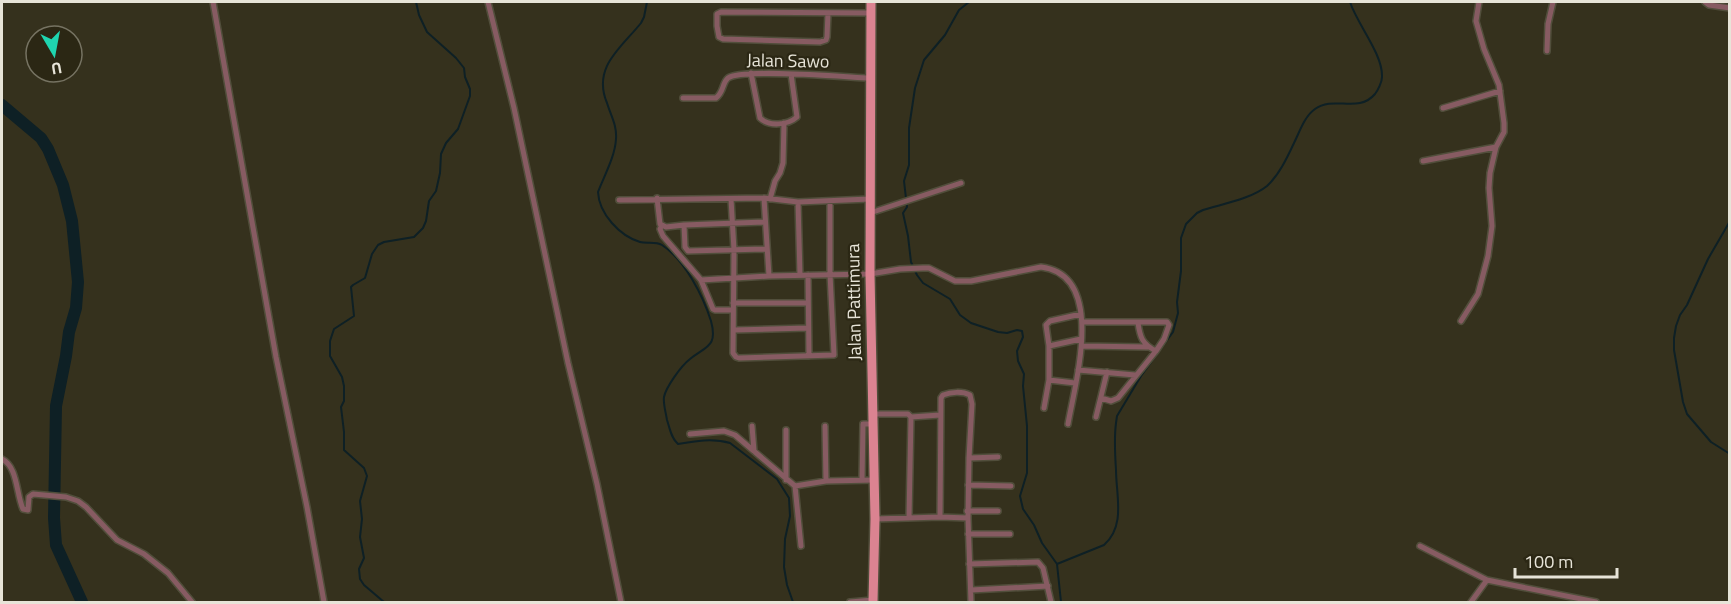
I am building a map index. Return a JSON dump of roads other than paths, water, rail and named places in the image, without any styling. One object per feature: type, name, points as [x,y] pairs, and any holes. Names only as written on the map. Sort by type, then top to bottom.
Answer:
[{"type":"main road","name":"Jalan Pattimura","points":[[871,2],[870,274],[875,480],[873,601]]},
{"type":"street","points":[[213,2],[276,357],[324,603]]},
{"type":"street","points":[[488,2],[514,108],[621,603]]},
{"type":"street","points":[[1461,321],[1478,294],[1488,256],[1492,226],[1490,173],[1504,123],[1500,91],[1476,21],[1479,2]]},
{"type":"street","points":[[1547,51],[1548,24],[1553,2]]},
{"type":"street","points":[[1705,2],[1709,5],[1730,9]]},
{"type":"street","points":[[828,13],[827,38],[820,42],[723,39],[720,37],[717,26],[717,14],[721,12],[870,13]]},
{"type":"street","points":[[751,73],[760,118],[765,122],[784,123],[795,120],[797,117],[791,75]]},
{"type":"street","name":"Jalan Sawo","points":[[683,98],[716,98],[730,77],[751,73],[869,78]]},
{"type":"street","points":[[1443,108],[1500,91]]},
{"type":"street","points":[[769,276],[765,222],[767,199],[783,163],[784,123]]},
{"type":"street","points":[[1423,160],[1496,147]]},
{"type":"street","points":[[870,213],[960,183]]},
{"type":"street","points":[[657,198],[658,218],[660,224],[666,227],[765,222]]},
{"type":"street","points":[[732,199],[733,353],[735,357],[832,356],[835,353],[830,274],[830,201]]},
{"type":"street","points":[[619,200],[767,199],[798,202],[870,199]]},
{"type":"street","points":[[798,202],[800,275]]},
{"type":"street","points":[[662,225],[660,230],[668,244],[701,280],[713,309],[734,310]]},
{"type":"street","points":[[684,225],[686,250],[767,249]]},
{"type":"street","points":[[701,280],[733,277],[870,274],[929,268],[949,279],[971,282],[1041,267],[1050,268],[1068,279],[1074,288],[1082,322],[1082,346],[1068,424]]},
{"type":"street","points":[[808,275],[808,356]]},
{"type":"street","points":[[734,303],[808,303]]},
{"type":"street","points":[[1044,408],[1049,380],[1047,322],[1081,314]]},
{"type":"street","points":[[1082,322],[1164,321],[1169,323],[1168,330],[1156,351],[1118,398],[1111,401],[1101,398]]},
{"type":"street","points":[[1138,323],[1140,334],[1147,347]]},
{"type":"street","points":[[734,330],[808,328]]},
{"type":"street","points":[[1049,346],[1082,339]]},
{"type":"street","points":[[1082,346],[1147,347],[1156,351]]},
{"type":"street","points":[[1078,370],[1135,375]]},
{"type":"street","points":[[1096,417],[1107,372]]},
{"type":"street","points":[[1049,380],[1075,383]]},
{"type":"street","points":[[940,517],[940,403],[943,395],[963,393],[970,395],[972,404],[967,511],[971,603]]},
{"type":"street","points":[[862,480],[862,424],[873,419],[908,414],[911,417],[940,415]]},
{"type":"street","points":[[909,518],[911,417]]},
{"type":"street","points":[[752,426],[754,451]]},
{"type":"street","points":[[825,426],[826,481]]},
{"type":"street","points":[[786,430],[786,480]]},
{"type":"street","points":[[690,434],[730,432],[746,442],[795,486],[826,481],[875,480]]},
{"type":"street","points":[[969,458],[998,457]]},
{"type":"street","points":[[2,459],[8,463],[12,471],[23,509],[28,510],[30,495],[39,493],[66,496],[78,501],[117,540],[144,554],[168,573],[192,603]]},
{"type":"street","points":[[968,485],[1011,486]]},
{"type":"street","points":[[795,486],[801,546]]},
{"type":"street","points":[[967,511],[998,511]]},
{"type":"street","points":[[875,519],[968,518]]},
{"type":"street","points":[[968,534],[1010,534]]},
{"type":"street","points":[[1420,546],[1487,580],[1567,599],[1596,603]]},
{"type":"street","points":[[969,564],[1038,562],[1043,568],[1051,603]]},
{"type":"street","points":[[1471,603],[1487,580]]},
{"type":"street","points":[[971,590],[1048,586]]},
{"type":"street","points":[[850,603],[873,601]]},
{"type":"waterway","points":[[384,602],[360,579],[359,569],[364,558],[360,537],[362,519],[360,501],[367,476],[364,468],[344,450],[341,407],[344,401],[344,386],[342,377],[330,356],[330,341],[334,329],[354,316],[351,287],[365,278],[372,254],[378,245],[414,237],[423,228],[429,201],[436,191],[441,154],[446,143],[458,129],[470,96],[464,68],[427,32],[416,2]]},
{"type":"waterway","points":[[647,2],[641,23],[617,50],[606,68],[603,79],[603,90],[615,125],[616,139],[598,192],[599,200],[606,216],[625,235],[640,242],[662,245],[670,252],[686,269],[698,290],[711,321],[713,336],[706,348],[682,366],[665,393],[664,406],[670,430],[678,444],[711,440],[730,443],[777,479],[789,498],[790,516],[785,539],[784,567],[793,602]]},
{"type":"waterway","points":[[969,2],[959,10],[945,35],[924,60],[915,88],[909,128],[909,165],[904,181],[907,207],[903,213],[911,262],[923,283],[950,299],[960,315],[971,323],[998,332],[1022,331],[1023,337],[1017,351],[1018,361],[1024,374],[1027,473],[1020,496],[1023,509],[1057,564]]},
{"type":"waterway","points":[[1061,602],[1057,564],[1104,545],[1115,529],[1118,510],[1115,446],[1117,416],[1141,376],[1173,332],[1178,313],[1181,238],[1186,224],[1203,210],[1245,198],[1267,186],[1282,166],[1305,120],[1315,109],[1322,105],[1361,103],[1368,100],[1379,88],[1382,77],[1378,59],[1350,2]]},
{"type":"waterway","points":[[2,105],[41,138],[48,149],[63,185],[72,221],[78,282],[76,308],[69,332],[56,406],[54,518],[56,545],[82,602]]},
{"type":"waterway","points":[[1730,221],[1680,315],[1674,338],[1674,350],[1687,414],[1711,442],[1730,454]]}]
